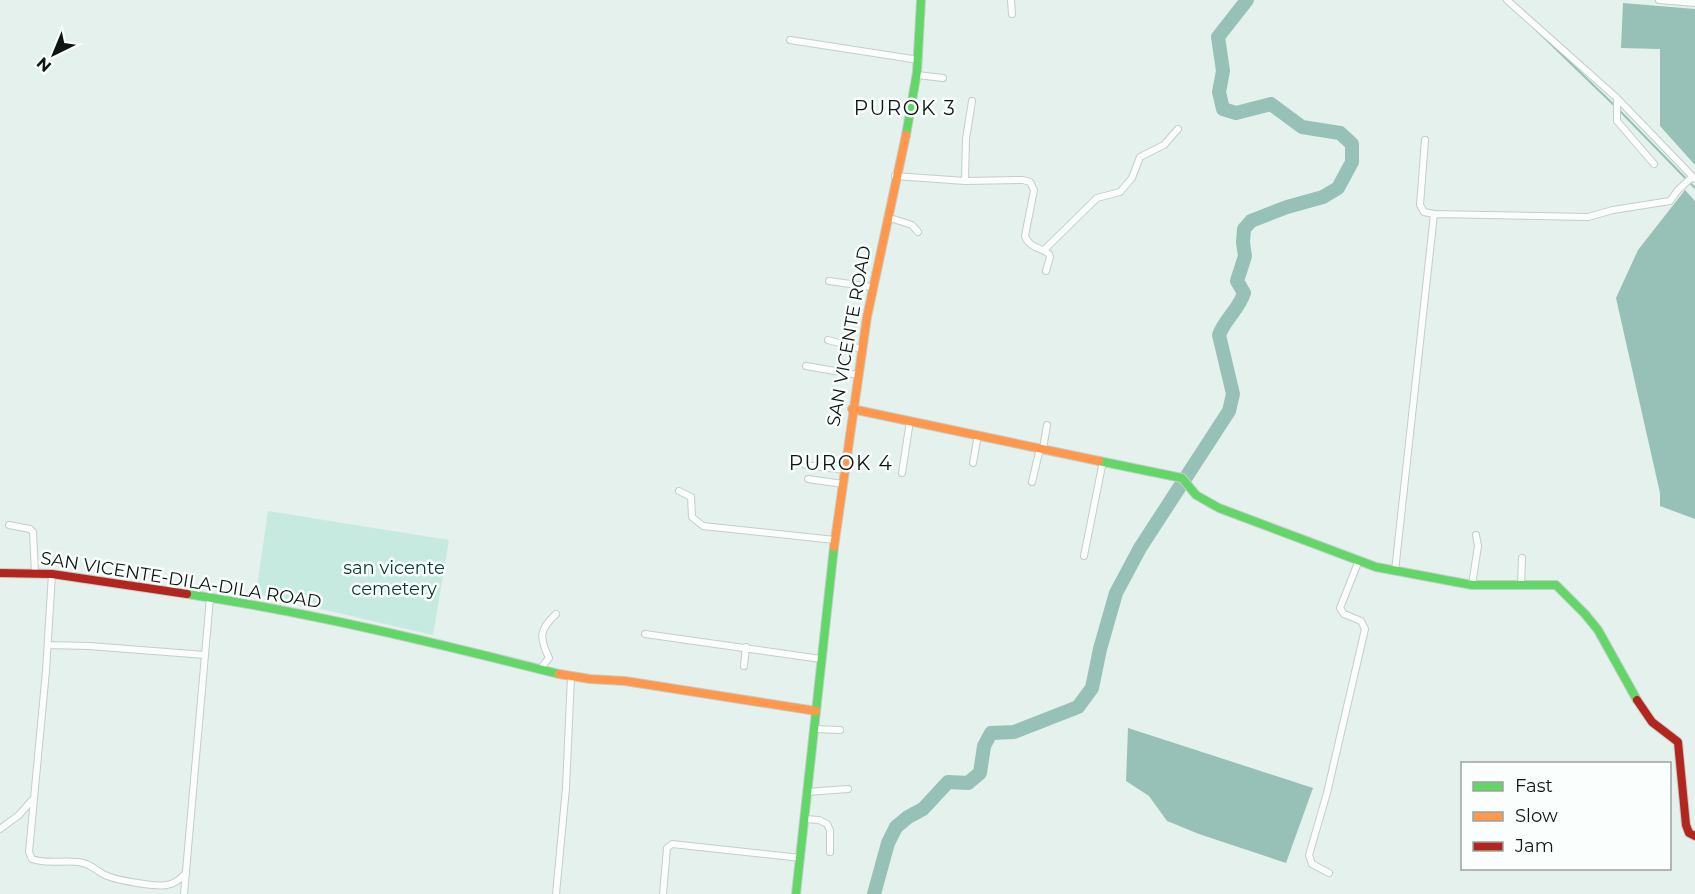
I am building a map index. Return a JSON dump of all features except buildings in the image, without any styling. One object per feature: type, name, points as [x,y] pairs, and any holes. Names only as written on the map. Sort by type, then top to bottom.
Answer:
[{"type":"street","name":"SAN VICENTE ROAD","points":[[796,894],[821,659],[852,409],[873,287],[917,75],[921,0]]},
{"type":"street","points":[[1011,0],[1012,15]]},
{"type":"street","points":[[1425,140],[1420,205],[1424,212],[1434,214],[1588,217],[1636,206],[1667,202],[1672,200],[1691,179],[1617,102],[1507,0]]},
{"type":"street","points":[[1659,0],[1695,3]]},
{"type":"street","points":[[790,40],[919,60]]},
{"type":"street","points":[[917,75],[943,78]]},
{"type":"street","points":[[965,181],[966,140],[972,101]]},
{"type":"street","points":[[1617,102],[1617,121],[1654,164]]},
{"type":"street","points":[[1044,250],[1097,198],[1120,192],[1132,178],[1140,157],[1164,145],[1178,129]]},
{"type":"street","points":[[896,176],[965,181],[1023,180],[1030,182],[1034,190],[1025,236],[1033,247],[1044,250],[1050,257],[1046,271]]},
{"type":"street","points":[[1395,571],[1434,214]]},
{"type":"street","points":[[887,217],[912,225],[918,232]]},
{"type":"street","points":[[829,281],[873,287]]},
{"type":"street","points":[[828,340],[862,349]]},
{"type":"street","points":[[806,366],[858,375]]},
{"type":"street","points":[[852,409],[1182,478],[1196,495],[1219,508],[1376,567],[1472,585],[1556,585],[1569,601],[1588,618],[1653,723],[1678,742],[1686,825],[1689,833],[1695,836]]},
{"type":"street","points":[[902,473],[910,421]]},
{"type":"street","points":[[1032,482],[1047,425]]},
{"type":"street","points":[[973,463],[978,435]]},
{"type":"street","points":[[1084,556],[1103,462]]},
{"type":"street","points":[[805,465],[844,470]]},
{"type":"street","points":[[808,479],[843,484]]},
{"type":"street","points":[[679,491],[691,497],[692,517],[703,526],[835,540]]},
{"type":"street","points":[[9,525],[30,529],[33,532],[35,573]]},
{"type":"street","points":[[1472,585],[1478,546],[1476,535]]},
{"type":"street","points":[[1521,585],[1522,558]]},
{"type":"street","points":[[1329,873],[1312,864],[1308,855],[1327,793],[1365,629],[1361,621],[1344,614],[1340,608],[1359,560]]},
{"type":"street","name":"SAN VICENTE-DILA-DILA ROAD","points":[[0,573],[52,574],[250,604],[425,640],[571,676],[625,681],[816,711]]},
{"type":"street","points":[[52,574],[48,645],[29,852],[32,859],[40,862],[80,862],[112,878],[167,885],[176,882],[186,873]]},
{"type":"street","points":[[184,894],[210,598]]},
{"type":"street","points":[[540,669],[549,658],[544,647],[543,629],[556,614]]},
{"type":"street","points":[[645,634],[821,659]]},
{"type":"street","points":[[48,645],[205,655]]},
{"type":"street","points":[[744,666],[746,647]]},
{"type":"street","points":[[556,894],[566,788],[571,676]]},
{"type":"street","points":[[814,729],[840,730]]},
{"type":"street","points":[[807,792],[848,789]]},
{"type":"street","points":[[0,829],[19,815],[34,798]]},
{"type":"street","points":[[804,819],[819,820],[827,824],[830,830],[830,852]]},
{"type":"street","points":[[663,894],[667,848],[672,844],[801,858]]},
{"type":"green space","name":"san vicente cemetery","points":[[268,511],[449,540],[433,635],[256,594]]},
{"type":"shaded area","points":[[1623,3],[1695,9],[1695,165],[1660,126],[1660,49],[1621,48]]},
{"type":"shaded area","points":[[1685,190],[1695,201],[1695,519],[1660,506],[1660,493],[1616,298],[1638,250]]},
{"type":"shaded area","points":[[1128,728],[1313,788],[1286,863],[1167,821],[1149,796],[1126,781]]},
{"type":"waterway","points":[[874,894],[888,843],[896,827],[923,809],[948,782],[968,783],[980,773],[984,746],[991,733],[1014,732],[1078,707],[1092,688],[1116,593],[1140,548],[1229,411],[1233,394],[1219,335],[1244,293],[1237,281],[1245,256],[1244,229],[1251,221],[1287,207],[1323,197],[1338,188],[1352,162],[1352,144],[1340,133],[1302,127],[1271,104],[1236,113],[1223,109],[1219,92],[1223,71],[1218,37],[1247,0]]},
{"type":"waterway","points":[[1529,23],[1616,107]]},
{"type":"waterway","points":[[1620,111],[1695,188]]},
{"type":"traffic: fast","points":[[906,135],[917,72],[921,0]]},
{"type":"traffic: fast","points":[[1099,461],[1182,478],[1196,495],[1219,508],[1376,567],[1472,585],[1556,585],[1598,630],[1637,700]]},
{"type":"traffic: fast","points":[[796,894],[834,547]]},
{"type":"traffic: fast","points":[[187,594],[328,619],[559,674]]},
{"type":"traffic: slow","points":[[834,547],[867,317],[906,135]]},
{"type":"traffic: slow","points":[[852,409],[1099,461]]},
{"type":"traffic: slow","points":[[559,674],[625,681],[816,711]]},
{"type":"traffic: jam","points":[[0,573],[52,574],[187,594]]},
{"type":"traffic: jam","points":[[1637,700],[1652,722],[1678,742],[1686,825],[1689,833],[1695,836]]},
{"type":"district","name":"PUROK 3","points":[[905,108]]},
{"type":"district","name":"PUROK 4","points":[[841,463]]}]
